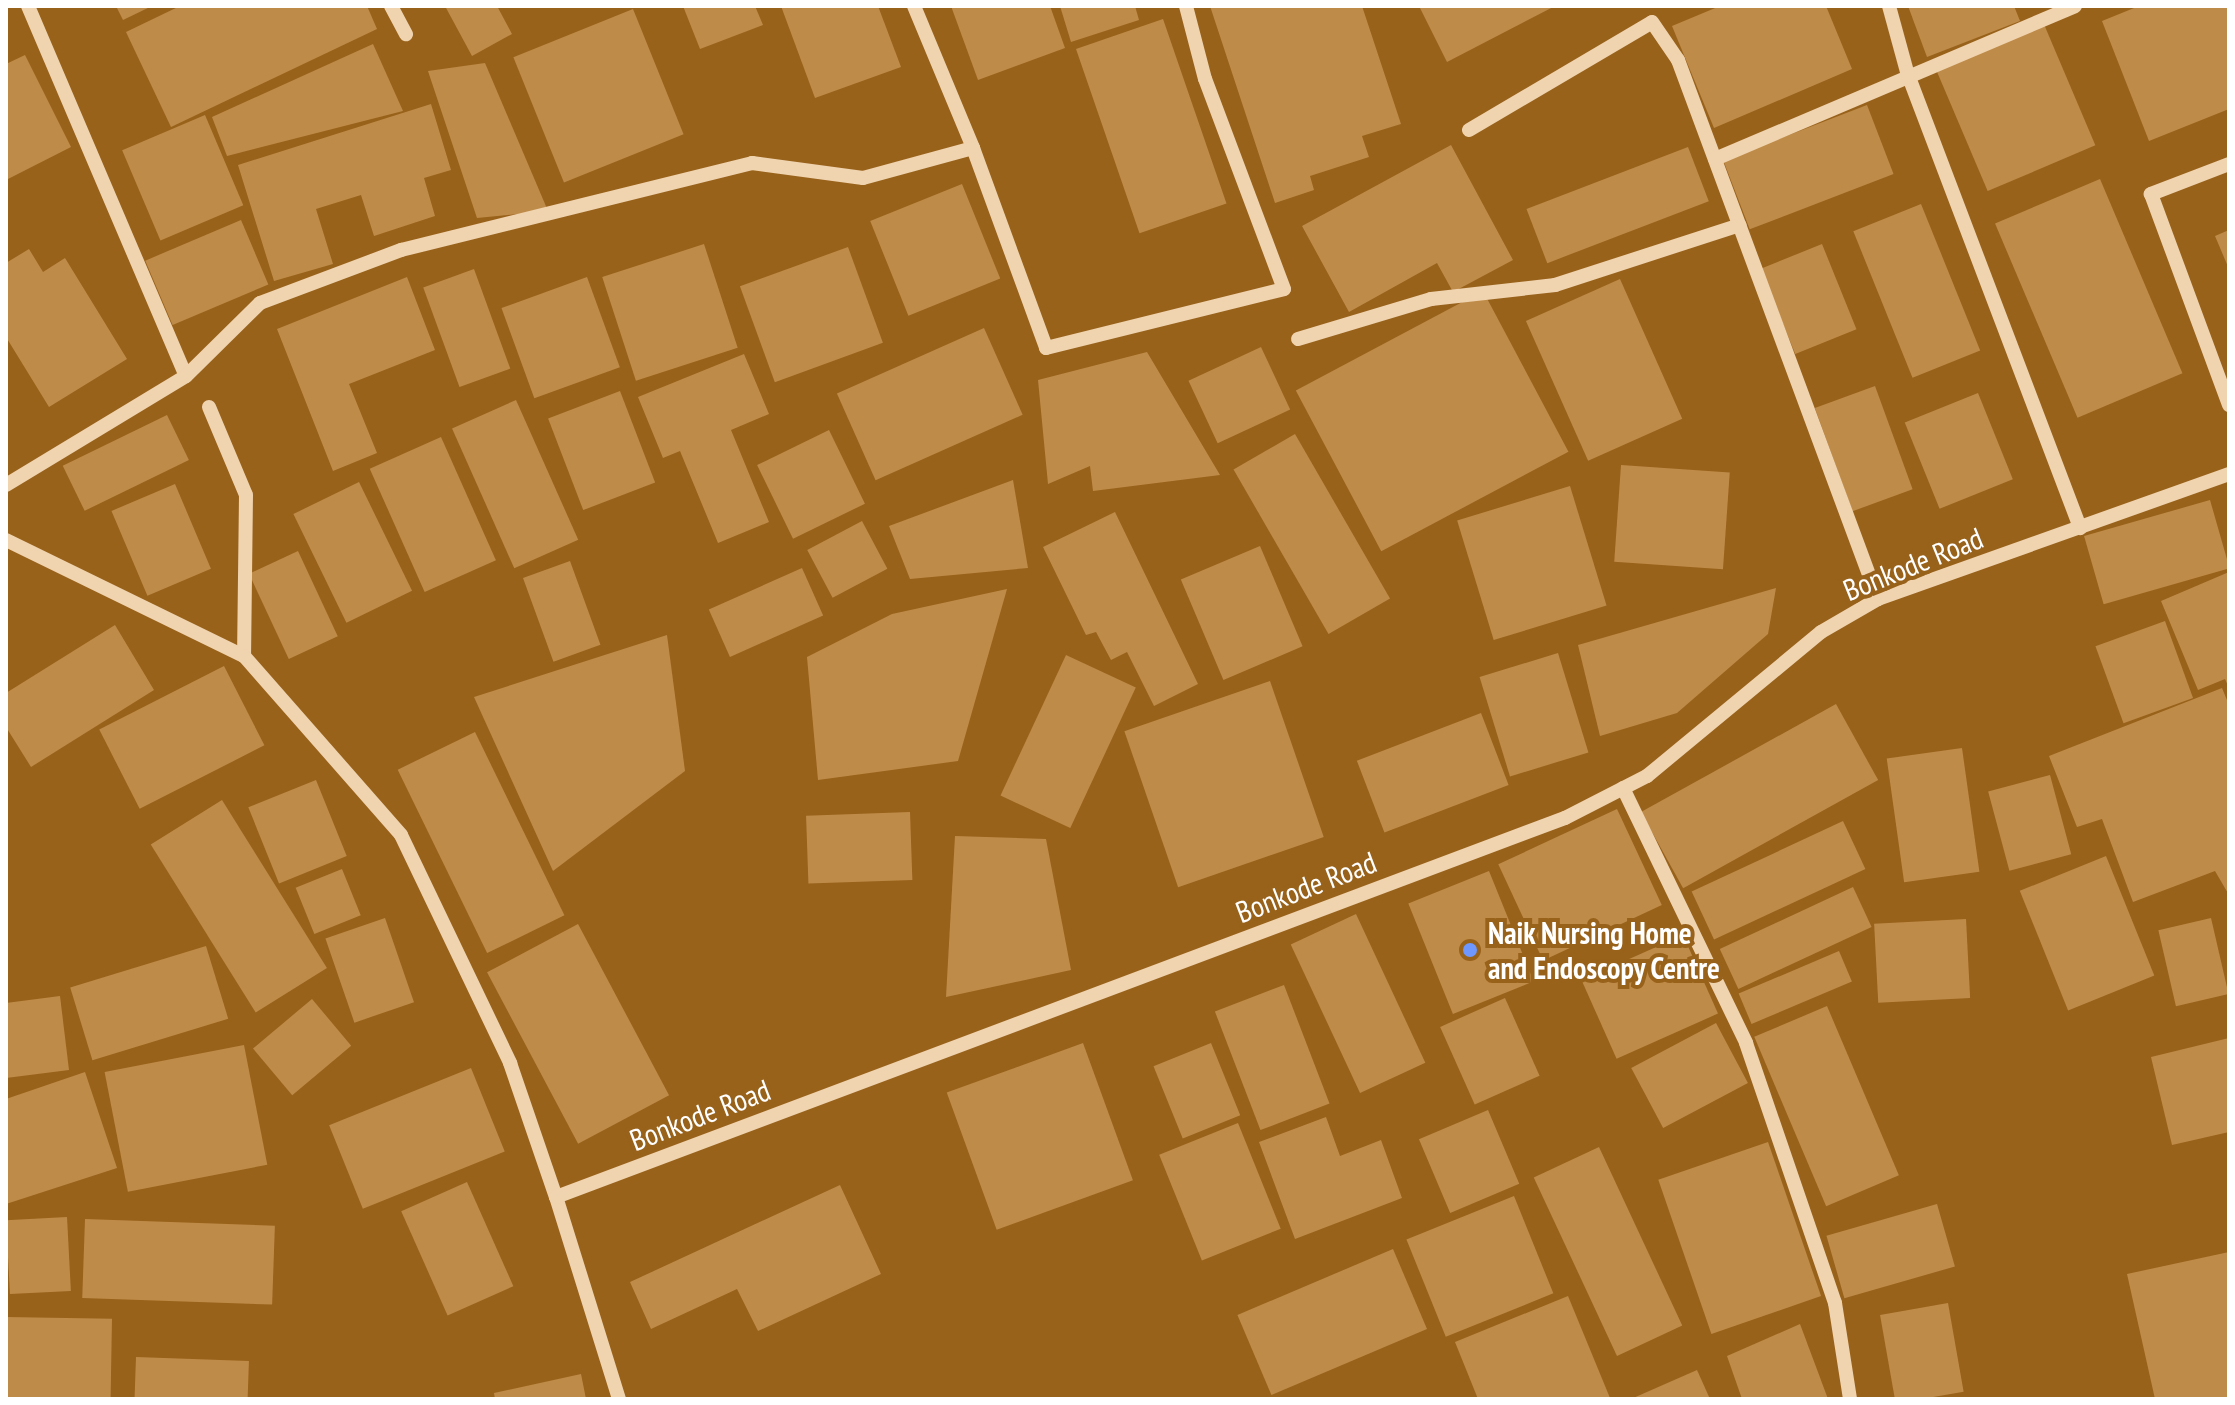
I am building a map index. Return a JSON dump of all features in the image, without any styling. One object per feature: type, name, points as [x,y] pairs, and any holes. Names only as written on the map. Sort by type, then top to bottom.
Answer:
[{"type":"street","points":[[28,6],[186,376]]},
{"type":"street","points":[[391,6],[406,34]]},
{"type":"street","points":[[914,6],[973,148],[1046,348],[1284,289],[1205,79],[1186,6]]},
{"type":"street","points":[[1889,6],[1907,72],[2080,528]]},
{"type":"street","points":[[1715,159],[1907,72],[2075,6]]},
{"type":"street","points":[[1469,130],[1652,22],[1678,60],[1878,599]]},
{"type":"street","points":[[6,485],[186,376],[260,303],[401,250],[752,163],[863,178],[973,148]]},
{"type":"street","points":[[2229,164],[2151,194],[2229,405]]},
{"type":"street","points":[[1298,339],[1431,299],[1555,285],[1740,225]]},
{"type":"street","points":[[209,407],[246,495],[244,656]]},
{"type":"street","name":"Bonkode Road","points":[[556,1197],[1565,818],[1623,788],[1758,690],[1821,632],[1878,599],[2229,474]]},
{"type":"street","points":[[6,540],[244,656],[401,835],[510,1063],[556,1197],[619,1399]]},
{"type":"street","points":[[1623,788],[1746,1043],[1835,1303],[1850,1399]]},
{"type":"building","points":[[116,6],[152,6],[123,20]]},
{"type":"building","points":[[180,6],[367,6],[377,29],[171,127],[126,32]]},
{"type":"building","points":[[445,6],[497,6],[512,34],[472,56]]},
{"type":"building","points":[[683,6],[755,6],[763,25],[700,49]]},
{"type":"building","points":[[781,6],[878,6],[901,67],[815,98]]},
{"type":"building","points":[[951,6],[1050,6],[1065,48],[978,80]]},
{"type":"building","points":[[1060,6],[1135,6],[1139,20],[1071,42]]},
{"type":"building","points":[[1210,6],[1362,6],[1401,124],[1362,136],[1369,157],[1310,176],[1314,190],[1275,203]]},
{"type":"building","points":[[1419,6],[1555,6],[1447,62]]},
{"type":"building","points":[[1720,6],[1826,6],[1852,69],[1714,128],[1672,26]]},
{"type":"building","points":[[1908,6],[2014,6],[2020,21],[1927,57]]},
{"type":"building","points":[[2139,6],[2229,6],[2229,109],[2149,141],[2102,21]]},
{"type":"building","points":[[633,9],[684,134],[564,182],[513,57]]},
{"type":"building","points":[[1163,19],[1226,203],[1139,233],[1076,49]]},
{"type":"building","points":[[2043,22],[2095,145],[1988,191],[1935,68]]},
{"type":"building","points":[[373,44],[403,111],[227,156],[212,117]]},
{"type":"building","points":[[25,55],[71,147],[6,180],[6,64]]},
{"type":"building","points":[[485,63],[548,211],[477,218],[428,71]]},
{"type":"building","points":[[431,104],[451,170],[424,178],[435,216],[374,236],[361,195],[316,209],[333,264],[274,281],[238,165]]},
{"type":"building","points":[[1867,105],[1894,174],[1750,229],[1723,160]]},
{"type":"building","points":[[205,115],[243,205],[160,240],[122,150]]},
{"type":"building","points":[[1451,145],[1513,260],[1453,292],[1437,263],[1349,312],[1302,226]]},
{"type":"building","points":[[1688,147],[1709,201],[1547,263],[1526,209]]},
{"type":"building","points":[[2100,179],[2182,373],[2078,418],[1995,224]]},
{"type":"building","points":[[962,184],[1000,279],[908,316],[870,221]]},
{"type":"building","points":[[1921,204],[1980,350],[1913,378],[1853,231]]},
{"type":"building","points":[[241,220],[268,284],[173,325],[145,261]]},
{"type":"building","points":[[2229,230],[2229,269],[2215,236]]},
{"type":"building","points":[[704,244],[738,348],[636,381],[602,277]]},
{"type":"building","points":[[1822,244],[1856,329],[1795,354],[1761,269]]},
{"type":"building","points":[[848,247],[883,343],[775,382],[740,286]]},
{"type":"building","points":[[29,249],[43,272],[65,258],[127,359],[49,407],[6,337],[6,263]]},
{"type":"building","points":[[474,269],[510,369],[460,387],[423,287]]},
{"type":"building","points":[[407,277],[435,350],[349,384],[377,453],[333,471],[277,329]]},
{"type":"building","points":[[587,277],[620,367],[534,398],[501,308]]},
{"type":"building","points":[[1620,279],[1682,419],[1588,461],[1526,321]]},
{"type":"building","points":[[1483,291],[1568,452],[1381,551],[1296,391]]},
{"type":"building","points":[[984,328],[1023,415],[876,480],[837,393]]},
{"type":"building","points":[[1261,347],[1290,410],[1218,443],[1188,381]]},
{"type":"building","points":[[1147,352],[1220,475],[1093,491],[1090,466],[1048,484],[1038,380]]},
{"type":"building","points":[[744,354],[769,414],[731,430],[769,522],[718,543],[680,451],[663,458],[638,397]]},
{"type":"building","points":[[1875,386],[1913,489],[1852,511],[1815,408]]},
{"type":"building","points":[[620,391],[655,482],[583,510],[548,419]]},
{"type":"building","points":[[1978,393],[2013,479],[1940,509],[1905,423]]},
{"type":"building","points":[[516,400],[578,540],[514,568],[452,428]]},
{"type":"building","points":[[167,415],[189,460],[85,511],[63,466]]},
{"type":"building","points":[[829,430],[865,504],[793,539],[757,465]]},
{"type":"building","points":[[1295,434],[1390,599],[1329,634],[1234,470]]},
{"type":"building","points":[[441,437],[496,560],[425,592],[370,469]]},
{"type":"building","points":[[1621,465],[1730,473],[1723,569],[1614,562]]},
{"type":"building","points":[[1013,480],[1028,568],[910,579],[889,526]]},
{"type":"building","points":[[359,482],[412,591],[346,623],[293,514]]},
{"type":"building","points":[[175,484],[211,569],[147,596],[111,511]]},
{"type":"building","points":[[1570,486],[1607,606],[1494,640],[1457,520]]},
{"type":"building","points":[[2210,500],[2229,568],[2104,604],[2084,536]]},
{"type":"building","points":[[1115,512],[1198,684],[1154,706],[1127,652],[1111,660],[1096,632],[1086,635],[1043,547]]},
{"type":"building","points":[[862,521],[887,569],[833,598],[807,550]]},
{"type":"building","points":[[1260,546],[1303,646],[1223,680],[1181,580]]},
{"type":"building","points":[[298,551],[338,636],[289,659],[249,574]]},
{"type":"building","points":[[570,561],[600,645],[553,662],[523,578]]},
{"type":"building","points":[[802,568],[823,616],[730,657],[709,609]]},
{"type":"building","points":[[2229,572],[2229,688],[2225,679],[2198,690],[2161,601]]},
{"type":"building","points":[[1776,588],[1768,634],[1677,713],[1600,736],[1578,645]]},
{"type":"building","points":[[1007,589],[958,761],[818,780],[807,657],[892,614]]},
{"type":"building","points":[[2165,621],[2193,698],[2124,723],[2095,646]]},
{"type":"building","points":[[115,625],[154,690],[31,767],[6,727],[6,693]]},
{"type":"building","points":[[667,635],[685,771],[553,871],[474,697]]},
{"type":"building","points":[[1558,653],[1588,752],[1510,776],[1480,677]]},
{"type":"building","points":[[1066,655],[1136,688],[1070,828],[1000,795]]},
{"type":"building","points":[[224,666],[264,745],[140,809],[99,730]]},
{"type":"building","points":[[1270,681],[1324,837],[1178,887],[1124,731]]},
{"type":"building","points":[[2222,688],[2229,705],[2229,895],[2215,871],[2133,902],[2102,819],[2077,827],[2049,756]]},
{"type":"building","points":[[1836,704],[1878,780],[1683,888],[1641,812]]},
{"type":"building","points":[[1481,713],[1509,785],[1384,833],[1357,761]]},
{"type":"building","points":[[475,732],[564,915],[487,953],[398,770]]},
{"type":"building","points":[[1962,748],[1979,872],[1904,882],[1887,759]]},
{"type":"building","points":[[2050,775],[2071,854],[2009,871],[1988,792]]},
{"type":"building","points":[[316,780],[347,856],[279,883],[248,807]]},
{"type":"building","points":[[222,800],[327,968],[256,1012],[151,845]]},
{"type":"building","points":[[1617,809],[1662,905],[1543,960],[1498,864]]},
{"type":"building","points":[[910,812],[912,880],[808,884],[806,816]]},
{"type":"building","points":[[1843,821],[1865,869],[1714,940],[1692,892]]},
{"type":"building","points":[[955,836],[1046,839],[1071,970],[946,997]]},
{"type":"building","points":[[2106,856],[2154,976],[2068,1010],[2020,891]]},
{"type":"building","points":[[342,869],[361,915],[314,934],[296,888]]},
{"type":"building","points":[[1489,871],[1534,981],[1453,1014],[1408,904]]},
{"type":"building","points":[[1853,887],[1872,927],[1738,989],[1720,949]]},
{"type":"building","points":[[1356,914],[1425,1063],[1360,1093],[1291,944]]},
{"type":"building","points":[[385,918],[414,1002],[354,1023],[325,939]]},
{"type":"building","points":[[2211,918],[2229,994],[2176,1006],[2158,930]]},
{"type":"building","points":[[1966,919],[1970,998],[1878,1003],[1874,924]]},
{"type":"building","points":[[578,924],[669,1095],[578,1144],[487,972]]},
{"type":"building","points":[[1683,935],[1718,1014],[1617,1059],[1582,980]]},
{"type":"building","points":[[206,946],[228,1019],[92,1060],[70,988]]},
{"type":"building","points":[[1839,951],[1852,981],[1752,1024],[1739,994]]},
{"type":"building","points":[[1284,985],[1330,1104],[1260,1130],[1215,1012]]},
{"type":"building","points":[[60,996],[69,1070],[6,1078],[6,1003]]},
{"type":"building","points":[[1505,998],[1540,1076],[1475,1105],[1440,1027]]},
{"type":"building","points":[[312,999],[351,1046],[292,1095],[253,1048]]},
{"type":"building","points":[[1827,1006],[1899,1175],[1826,1206],[1754,1037]]},
{"type":"building","points":[[1716,1023],[1748,1083],[1663,1128],[1631,1068]]},
{"type":"building","points":[[2229,1038],[2229,1132],[2172,1145],[2151,1057]]},
{"type":"building","points":[[1083,1043],[1133,1180],[997,1230],[947,1093]]},
{"type":"building","points":[[1211,1043],[1240,1115],[1183,1139],[1154,1066]]},
{"type":"building","points":[[244,1045],[267,1165],[128,1192],[105,1072]]},
{"type":"building","points":[[471,1068],[505,1151],[363,1209],[329,1125]]},
{"type":"building","points":[[85,1072],[117,1168],[6,1204],[6,1099]]},
{"type":"building","points":[[1488,1110],[1519,1184],[1450,1213],[1419,1139]]},
{"type":"building","points":[[1326,1117],[1340,1156],[1381,1140],[1402,1198],[1295,1239],[1259,1142]]},
{"type":"building","points":[[1238,1123],[1281,1229],[1202,1261],[1159,1155]]},
{"type":"building","points":[[1768,1142],[1821,1296],[1711,1334],[1658,1180]]},
{"type":"building","points":[[1599,1147],[1682,1326],[1617,1356],[1534,1177]]},
{"type":"building","points":[[467,1182],[513,1286],[448,1315],[401,1211]]},
{"type":"building","points":[[840,1185],[881,1274],[758,1331],[737,1289],[651,1329],[630,1282]]},
{"type":"building","points":[[1514,1196],[1553,1293],[1446,1337],[1406,1239]]},
{"type":"building","points":[[1937,1204],[1955,1266],[1844,1298],[1826,1236]]},
{"type":"building","points":[[67,1217],[71,1291],[10,1294],[6,1220]]},
{"type":"building","points":[[85,1219],[275,1226],[272,1305],[82,1298]]},
{"type":"building","points":[[1393,1249],[1427,1329],[1271,1395],[1237,1315]]},
{"type":"building","points":[[2229,1252],[2229,1399],[2155,1399],[2127,1274]]},
{"type":"building","points":[[1568,1296],[1610,1398],[1478,1399],[1455,1342]]},
{"type":"building","points":[[1948,1303],[1964,1392],[1922,1399],[1895,1399],[1880,1315]]},
{"type":"building","points":[[6,1317],[112,1319],[111,1399],[6,1399]]},
{"type":"building","points":[[1800,1324],[1828,1399],[1742,1399],[1727,1356]]},
{"type":"building","points":[[136,1357],[249,1361],[248,1399],[135,1399]]},
{"type":"building","points":[[1697,1370],[1710,1399],[1631,1399]]},
{"type":"building","points":[[581,1374],[586,1399],[495,1399],[494,1393]]},
{"type":"place","name":"Naik Nursing Home and Endoscopy Centre","points":[[1470,950]]}]
